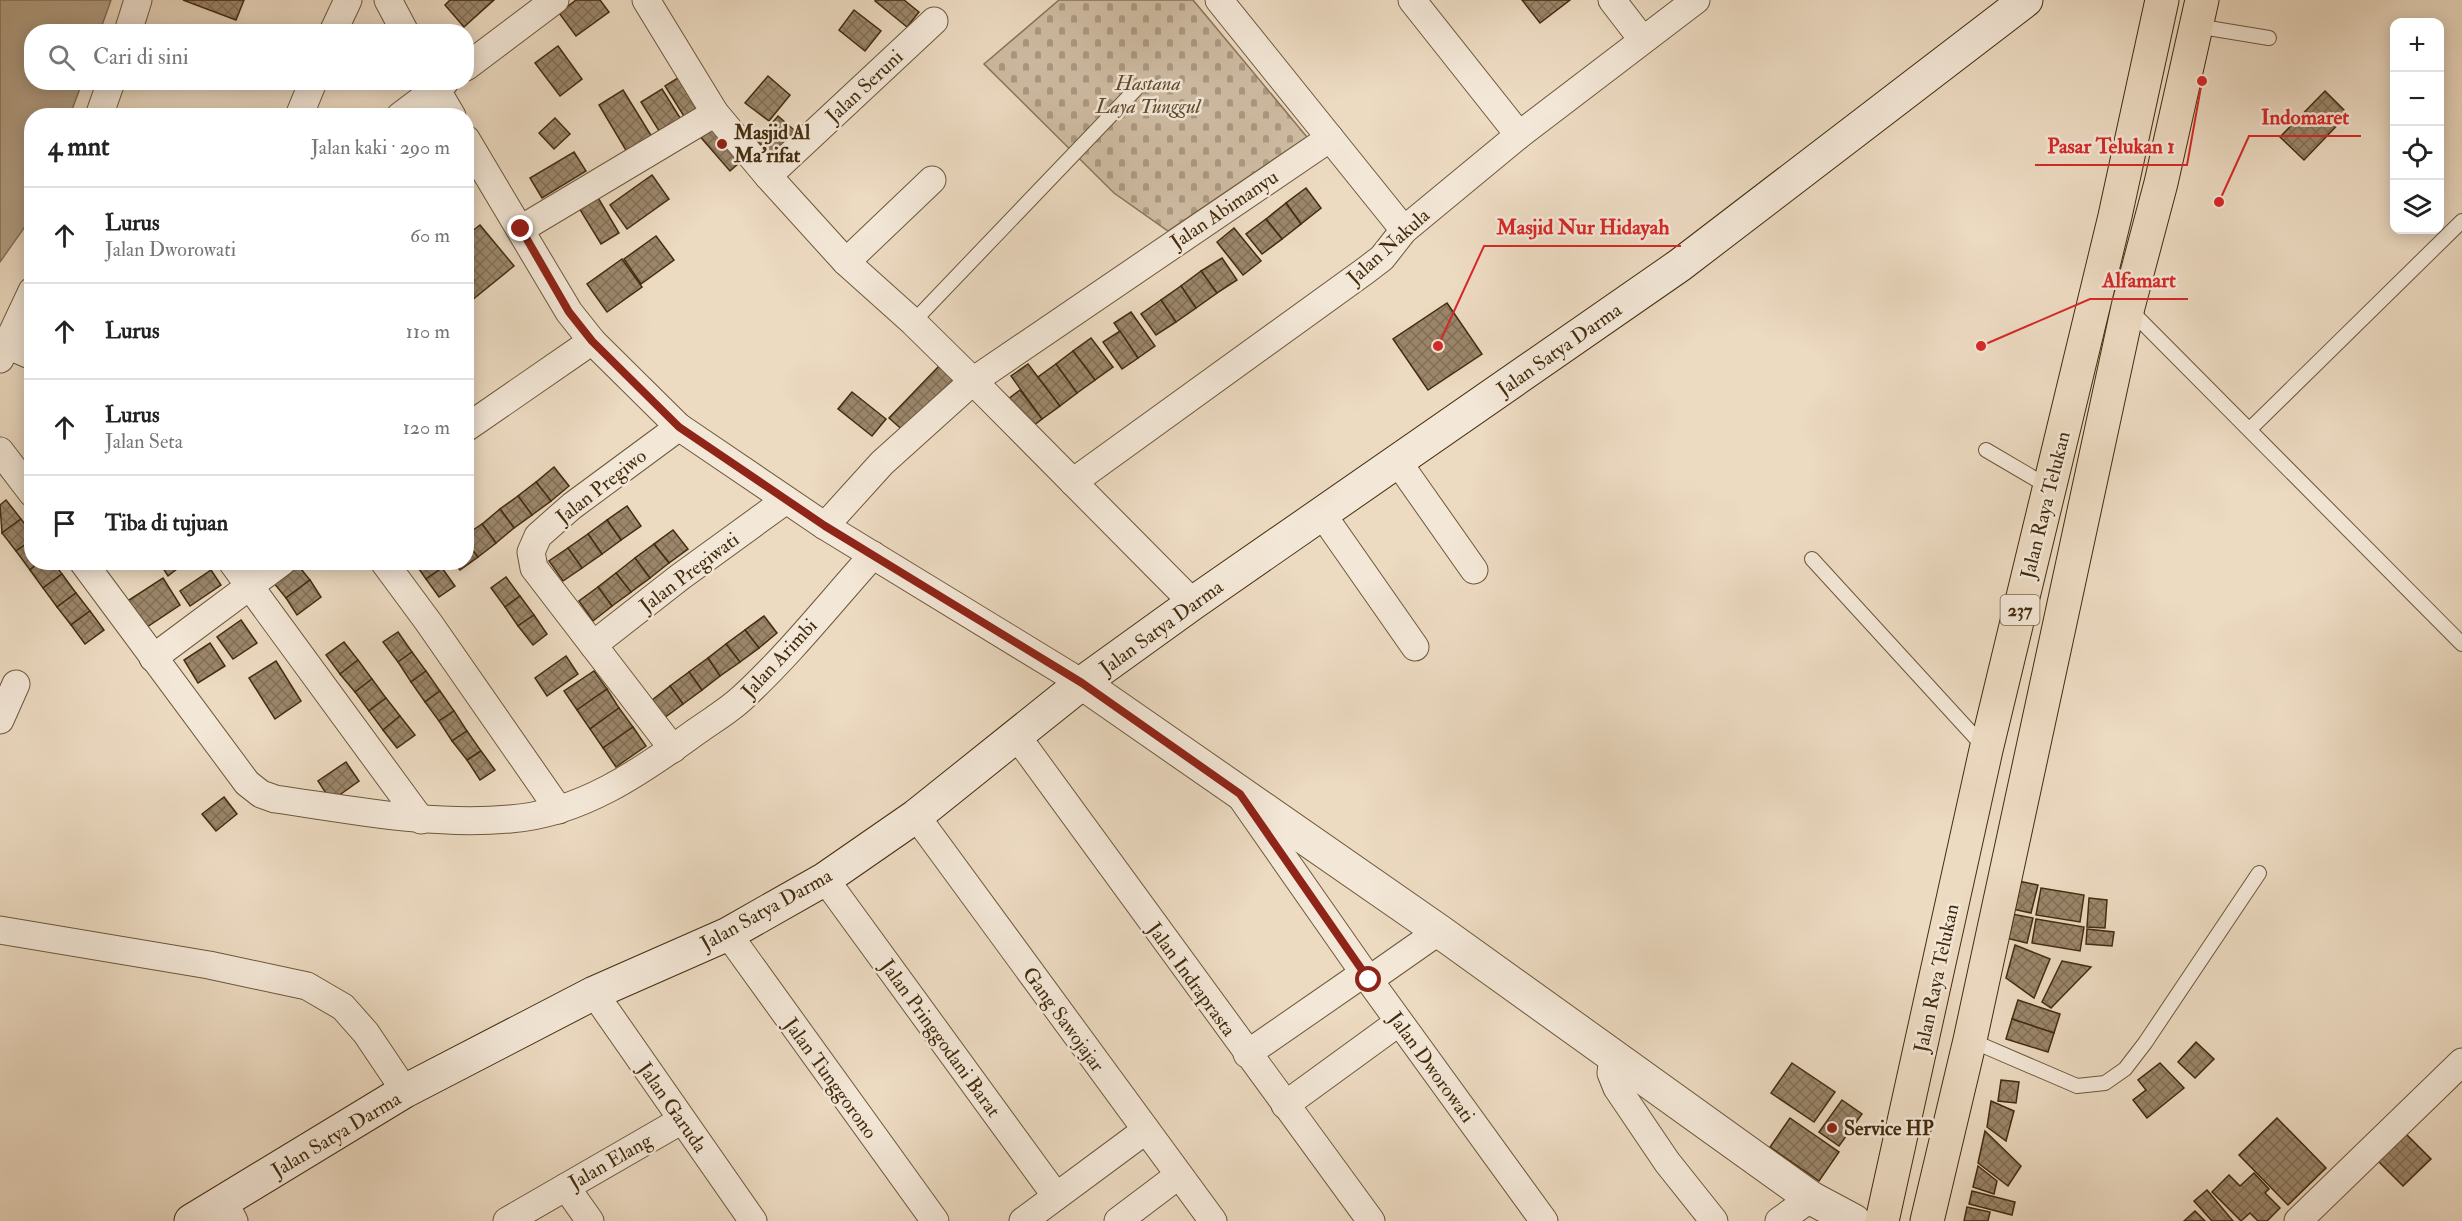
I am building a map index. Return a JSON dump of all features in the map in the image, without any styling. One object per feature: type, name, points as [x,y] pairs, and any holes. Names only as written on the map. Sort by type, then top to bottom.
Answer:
[{"type":"main road","name":"Jalan Satya Darma","points":[[191,1221],[229,1211],[405,1091],[594,993],[728,934],[825,879],[916,816],[1082,683],[1192,603],[1680,265],[2026,0]]},
{"type":"main road","name":"Jalan Raya Telukan","points":[[1882,1221],[1986,750],[2115,216],[2162,0]]},
{"type":"main road","name":"Jalan Raya Telukan","points":[[1927,1221],[1970,1040],[2128,307],[2161,183],[2199,13]]},
{"type":"main road","points":[[1082,683],[1439,931],[1811,1198],[1854,1221]]},
{"type":"street","points":[[130,24],[138,0]]},
{"type":"street","points":[[337,24],[348,0]]},
{"type":"street","points":[[388,0],[401,24]]},
{"type":"street","points":[[474,60],[555,0]]},
{"type":"street","points":[[646,0],[715,113],[768,176],[846,262],[913,322],[973,381],[1192,603]]},
{"type":"street","points":[[1219,0],[1404,230]]},
{"type":"street","points":[[1412,0],[1519,135]]},
{"type":"street","points":[[1612,0],[1642,39]]},
{"type":"street","name":"Jalan Nakula","points":[[1073,482],[1365,271],[1388,252],[1404,230],[1519,135],[1696,0]]},
{"type":"street","name":"Jalan Seruni","points":[[768,176],[934,21]]},
{"type":"street","points":[[108,108],[110,90]]},
{"type":"street","points":[[302,108],[310,90]]},
{"type":"street","points":[[410,108],[432,90]]},
{"type":"street","points":[[440,90],[448,108]]},
{"type":"street","points":[[521,229],[715,113]]},
{"type":"street","name":"Jalan Abimanyu","points":[[825,526],[882,463],[973,381],[1330,138]]},
{"type":"street","points":[[474,153],[569,312],[592,341],[679,427],[825,526],[1082,683]]},
{"type":"street","points":[[846,262],[932,180]]},
{"type":"street","points":[[24,308],[4,352],[24,355]]},
{"type":"street","points":[[474,422],[592,341]]},
{"type":"street","name":"Jalan Pregiwo","points":[[593,645],[534,568],[531,552],[538,536],[572,506],[679,427]]},
{"type":"street","points":[[0,451],[24,483]]},
{"type":"street","points":[[1398,462],[1474,570]]},
{"type":"street","name":"Jalan Pregiwati","points":[[593,645],[680,577],[786,500]]},
{"type":"street","points":[[1322,514],[1415,647]]},
{"type":"street","name":"Jalan Arimbi","points":[[88,570],[247,783],[261,794],[275,799],[421,820],[512,819],[559,810],[613,786],[673,749],[740,700],[796,642],[873,555]]},
{"type":"street","points":[[238,570],[421,820]]},
{"type":"street","points":[[153,658],[271,570]]},
{"type":"street","points":[[390,570],[429,622],[559,810]]},
{"type":"street","points":[[593,645],[673,749]]},
{"type":"street","points":[[0,720],[16,684]]},
{"type":"street","name":"Jalan Indraprasta","points":[[1016,735],[1371,1221]]},
{"type":"street","name":"Jalan Dworowati","points":[[1240,794],[1399,1022],[1544,1221]]},
{"type":"street","name":"Gang Sawojajar","points":[[916,816],[1213,1221]]},
{"type":"street","name":"Jalan Pringgodani Barat","points":[[825,879],[1056,1196]]},
{"type":"street","points":[[0,930],[209,965],[307,986],[343,1006],[366,1033],[405,1091]]},
{"type":"street","points":[[1247,1054],[1439,931]]},
{"type":"street","name":"Jalan Tunggorono","points":[[728,934],[935,1221]]},
{"type":"street","name":"Jalan Garuda","points":[[594,993],[753,1221]]},
{"type":"street","points":[[1285,1105],[1399,1022]]},
{"type":"street","points":[[1613,1055],[1611,1073],[1617,1088],[1667,1162],[1714,1221]]},
{"type":"street","points":[[2298,1221],[2462,1062]]},
{"type":"street","name":"Jalan Elang","points":[[507,1221],[681,1120]]},
{"type":"street","points":[[1023,1221],[1146,1130]]},
{"type":"street","points":[[1118,1221],[1179,1175]]},
{"type":"street","points":[[566,1187],[590,1221]]},
{"type":"street","points":[[1779,1221],[1811,1198]]},
{"type":"lane","points":[[2199,13],[2269,38]]},
{"type":"lane","points":[[913,322],[1136,89]]},
{"type":"lane","points":[[2250,429],[2462,221]]},
{"type":"lane","points":[[2128,307],[2462,644]]},
{"type":"lane","points":[[1986,450],[2050,487]]},
{"type":"lane","points":[[1812,559],[1986,750]]},
{"type":"lane","points":[[1970,1040],[2077,1086],[2105,1083],[2125,1069],[2145,1043],[2259,873]]},
{"type":"green space","name":"Hastana Laya Tunggul","points":[[1059,0],[1193,0],[1307,137],[1168,231],[1114,193],[984,64]]},
{"type":"shaded area","points":[[0,0],[111,0],[102,24],[24,24],[24,90],[79,90],[73,108],[24,108],[24,228],[0,262]]},
{"type":"building","points":[[183,0],[244,0],[236,20]]},
{"type":"building","points":[[450,0],[494,0],[467,24],[461,24],[445,5]]},
{"type":"building","points":[[576,0],[600,0],[609,12],[576,36],[559,13]]},
{"type":"building","points":[[876,0],[904,0],[919,12],[907,27]]},
{"type":"building","points":[[1522,0],[1570,0],[1540,23]]},
{"type":"building","points":[[854,10],[881,31],[865,51],[839,30]]},
{"type":"building","points":[[558,46],[582,79],[560,96],[535,63]]},
{"type":"building","points":[[681,76],[703,112],[687,121],[665,86]]},
{"type":"building","points":[[768,76],[790,95],[769,121],[745,103]]},
{"type":"building","points":[[662,89],[682,121],[661,134],[641,102]]},
{"type":"building","points":[[623,90],[652,137],[627,152],[599,105]]},
{"type":"building","points":[[2325,91],[2348,114],[2304,160],[2280,137]]},
{"type":"building","points":[[778,116],[801,136],[781,161],[757,141]]},
{"type":"building","points":[[555,118],[570,134],[554,149],[539,133]]},
{"type":"building","name":"Masjid Al Ma'rifat","points":[[714,118],[747,156],[730,171],[697,133]]},
{"type":"building","points":[[574,152],[586,171],[542,198],[530,178]]},
{"type":"building","points":[[652,175],[669,199],[627,229],[610,205]]},
{"type":"building","points":[[1306,188],[1321,208],[1301,224],[1286,203]]},
{"type":"building","points":[[597,196],[619,233],[601,244],[579,208]]},
{"type":"building","points":[[1286,203],[1301,224],[1282,239],[1266,219]]},
{"type":"building","points":[[1266,219],[1282,239],[1262,254],[1246,234]]},
{"type":"building","points":[[480,225],[514,266],[474,298],[474,280],[474,230]]},
{"type":"building","points":[[1234,228],[1261,261],[1243,275],[1217,242]]},
{"type":"building","points":[[656,236],[674,260],[641,284],[624,259]]},
{"type":"building","points":[[1222,258],[1237,280],[1217,293],[1201,271]]},
{"type":"building","points":[[622,259],[642,287],[607,312],[587,284]]},
{"type":"building","points":[[1201,271],[1217,293],[1196,308],[1181,286]]},
{"type":"building","points":[[1181,286],[1196,308],[1176,322],[1161,300]]},
{"type":"building","points":[[1161,300],[1176,322],[1156,335],[1141,314]]},
{"type":"building","points":[[1447,303],[1482,354],[1428,390],[1393,339]]},
{"type":"building","points":[[1131,312],[1155,346],[1138,358],[1114,323]]},
{"type":"building","points":[[1120,331],[1138,358],[1122,369],[1103,342]]},
{"type":"building","points":[[1091,338],[1113,367],[1095,380],[1073,351]]},
{"type":"building","points":[[1073,351],[1095,380],[1077,393],[1056,364]]},
{"type":"building","points":[[1028,364],[1060,406],[1042,419],[1011,376]]},
{"type":"building","points":[[1056,364],[1077,393],[1060,406],[1038,377]]},
{"type":"building","points":[[939,366],[955,382],[906,433],[889,418]]},
{"type":"building","points":[[1020,390],[1042,419],[1025,432],[1003,403]]},
{"type":"building","points":[[852,392],[886,419],[872,436],[838,409]]},
{"type":"building","points":[[554,467],[569,486],[551,501],[536,482]]},
{"type":"building","points":[[536,482],[551,501],[532,515],[518,496]]},
{"type":"building","points":[[518,496],[532,515],[514,528],[500,509]]},
{"type":"building","points":[[6,500],[21,519],[2,533],[0,505]]},
{"type":"building","points":[[627,506],[641,526],[621,540],[607,520]]},
{"type":"building","points":[[500,509],[514,528],[496,543],[482,524]]},
{"type":"building","points":[[21,519],[24,523],[24,546],[16,551],[2,533]]},
{"type":"building","points":[[607,520],[621,540],[602,554],[588,534]]},
{"type":"building","points":[[482,524],[496,543],[478,557],[474,552],[474,530]]},
{"type":"building","points":[[673,530],[688,549],[669,563],[654,544]]},
{"type":"building","points":[[588,534],[602,554],[582,568],[568,548]]},
{"type":"building","points":[[654,544],[669,563],[650,578],[635,558]]},
{"type":"building","points":[[24,546],[24,562],[16,551]]},
{"type":"building","points":[[568,548],[582,568],[563,581],[549,561]]},
{"type":"building","points":[[635,558],[650,578],[631,592],[616,573]]},
{"type":"building","points":[[30,570],[59,570],[62,574],[43,588]]},
{"type":"building","points":[[164,570],[176,570],[168,576]]},
{"type":"building","points":[[211,570],[221,585],[190,606],[180,591]]},
{"type":"building","points":[[289,570],[302,570],[310,580],[286,598],[273,582]]},
{"type":"building","points":[[420,570],[439,570],[426,579]]},
{"type":"building","points":[[439,570],[443,570],[455,586],[439,597],[426,579]]},
{"type":"building","points":[[616,573],[631,592],[612,606],[598,587]]},
{"type":"building","points":[[62,574],[76,593],[57,607],[43,588]]},
{"type":"building","points":[[506,577],[520,596],[505,607],[491,588]]},
{"type":"building","points":[[163,578],[180,605],[144,629],[126,602]]},
{"type":"building","points":[[310,580],[321,597],[297,615],[286,598]]},
{"type":"building","points":[[598,587],[612,606],[593,621],[579,601]]},
{"type":"building","points":[[76,593],[90,611],[71,625],[57,607]]},
{"type":"building","points":[[520,596],[534,615],[518,626],[505,607]]},
{"type":"building","points":[[90,611],[104,630],[85,644],[71,625]]},
{"type":"building","points":[[534,615],[547,634],[533,645],[518,626]]},
{"type":"building","points":[[764,616],[777,633],[759,648],[745,630]]},
{"type":"building","points":[[241,620],[257,643],[233,659],[217,637]]},
{"type":"building","points":[[745,630],[759,648],[740,662],[726,644]]},
{"type":"building","points":[[398,632],[412,652],[398,662],[383,642]]},
{"type":"building","points":[[344,642],[358,660],[340,674],[326,655]]},
{"type":"building","points":[[210,643],[225,666],[198,683],[184,660]]},
{"type":"building","points":[[726,644],[740,662],[720,676],[708,658]]},
{"type":"building","points":[[412,652],[426,671],[411,682],[398,662]]},
{"type":"building","points":[[566,656],[578,674],[547,696],[535,678]]},
{"type":"building","points":[[708,658],[720,676],[702,690],[689,672]]},
{"type":"building","points":[[358,660],[372,679],[355,692],[340,674]]},
{"type":"building","points":[[276,661],[301,701],[275,719],[249,678]]},
{"type":"building","points":[[426,671],[440,691],[425,702],[411,682]]},
{"type":"building","points":[[594,671],[607,689],[577,710],[564,691]]},
{"type":"building","points":[[689,672],[702,690],[683,704],[670,686]]},
{"type":"building","points":[[372,679],[386,698],[369,711],[355,692]]},
{"type":"building","points":[[670,686],[683,704],[664,718],[651,701]]},
{"type":"building","points":[[607,689],[619,708],[590,729],[577,710]]},
{"type":"building","points":[[440,691],[454,711],[439,721],[425,702]]},
{"type":"building","points":[[386,698],[400,716],[383,730],[369,711]]},
{"type":"building","points":[[619,708],[633,727],[603,748],[590,729]]},
{"type":"building","points":[[454,711],[467,731],[452,741],[439,721]]},
{"type":"building","points":[[400,716],[415,735],[397,748],[383,730]]},
{"type":"building","points":[[633,727],[646,746],[616,767],[603,748]]},
{"type":"building","points":[[467,731],[481,751],[467,760],[452,741]]},
{"type":"building","points":[[481,751],[495,770],[480,780],[467,760]]},
{"type":"building","points":[[346,762],[359,781],[331,801],[318,781]]},
{"type":"building","points":[[224,797],[237,814],[216,831],[202,814]]},
{"type":"building","points":[[2014,880],[2038,885],[2031,913],[2008,908]]},
{"type":"building","points":[[2041,888],[2084,895],[2080,922],[2036,915]]},
{"type":"building","points":[[2089,898],[2107,900],[2105,928],[2087,927]]},
{"type":"building","points":[[2012,914],[2033,918],[2027,943],[2006,938]]},
{"type":"building","points":[[2036,919],[2084,927],[2080,951],[2032,943]]},
{"type":"building","points":[[2087,929],[2114,932],[2112,946],[2086,944]]},
{"type":"building","points":[[2015,945],[2050,959],[2034,998],[2006,978]]},
{"type":"building","points":[[2062,961],[2091,967],[2051,1008],[2042,1002]]},
{"type":"building","points":[[2018,1000],[2060,1014],[2054,1033],[2012,1019]]},
{"type":"building","points":[[2012,1019],[2054,1033],[2048,1052],[2006,1039]]},
{"type":"building","points":[[2196,1042],[2214,1059],[2195,1078],[2178,1062]]},
{"type":"building","points":[[1792,1063],[1835,1092],[1814,1122],[1771,1093]]},
{"type":"building","points":[[2160,1063],[2184,1088],[2147,1118],[2133,1100],[2146,1090],[2138,1080]]},
{"type":"building","points":[[2001,1080],[2019,1082],[2016,1103],[1998,1101]]},
{"type":"building","points":[[1842,1100],[1862,1114],[1839,1146],[1819,1132]]},
{"type":"building","points":[[1991,1101],[2014,1111],[2006,1141],[1987,1127]]},
{"type":"building","points":[[1790,1118],[1839,1152],[1819,1181],[1770,1147]]},
{"type":"building","points":[[2277,1118],[2326,1168],[2288,1205],[2239,1155]]},
{"type":"building","points":[[2398,1126],[2431,1159],[2403,1186],[2370,1153]]},
{"type":"building","points":[[1985,1131],[2021,1166],[2008,1186],[1978,1163]]},
{"type":"building","points":[[1978,1166],[1997,1181],[1994,1194],[1973,1187]]},
{"type":"building","points":[[2254,1173],[2269,1189],[2265,1193],[2280,1208],[2267,1221],[2258,1221],[2250,1213],[2241,1221],[2212,1192],[2229,1175],[2240,1186]]},
{"type":"building","points":[[2207,1190],[2233,1221],[2212,1221],[2194,1201]]},
{"type":"building","points":[[1972,1191],[2015,1202],[2012,1215],[1969,1204]]},
{"type":"building","points":[[1967,1207],[1990,1212],[1988,1221],[1964,1221]]},
{"type":"building","points":[[2195,1211],[2205,1221],[2184,1221]]},
{"type":"place","name":"Pasar Telukan 1","points":[[2202,81]]},
{"type":"place","name":"Masjid Al Ma'rifat","points":[[722,144]]},
{"type":"place","name":"Indomaret","points":[[2219,202]]},
{"type":"place","name":"Masjid Nur Hidayah","points":[[1438,346]]},
{"type":"place","name":"Alfamart","points":[[1981,346]]},
{"type":"place","name":"Service HP","points":[[1832,1128]]},
{"type":"route","points":[[521,229],[569,312],[592,341],[679,427],[825,526],[1082,683],[1240,794],[1369,980]]}]
